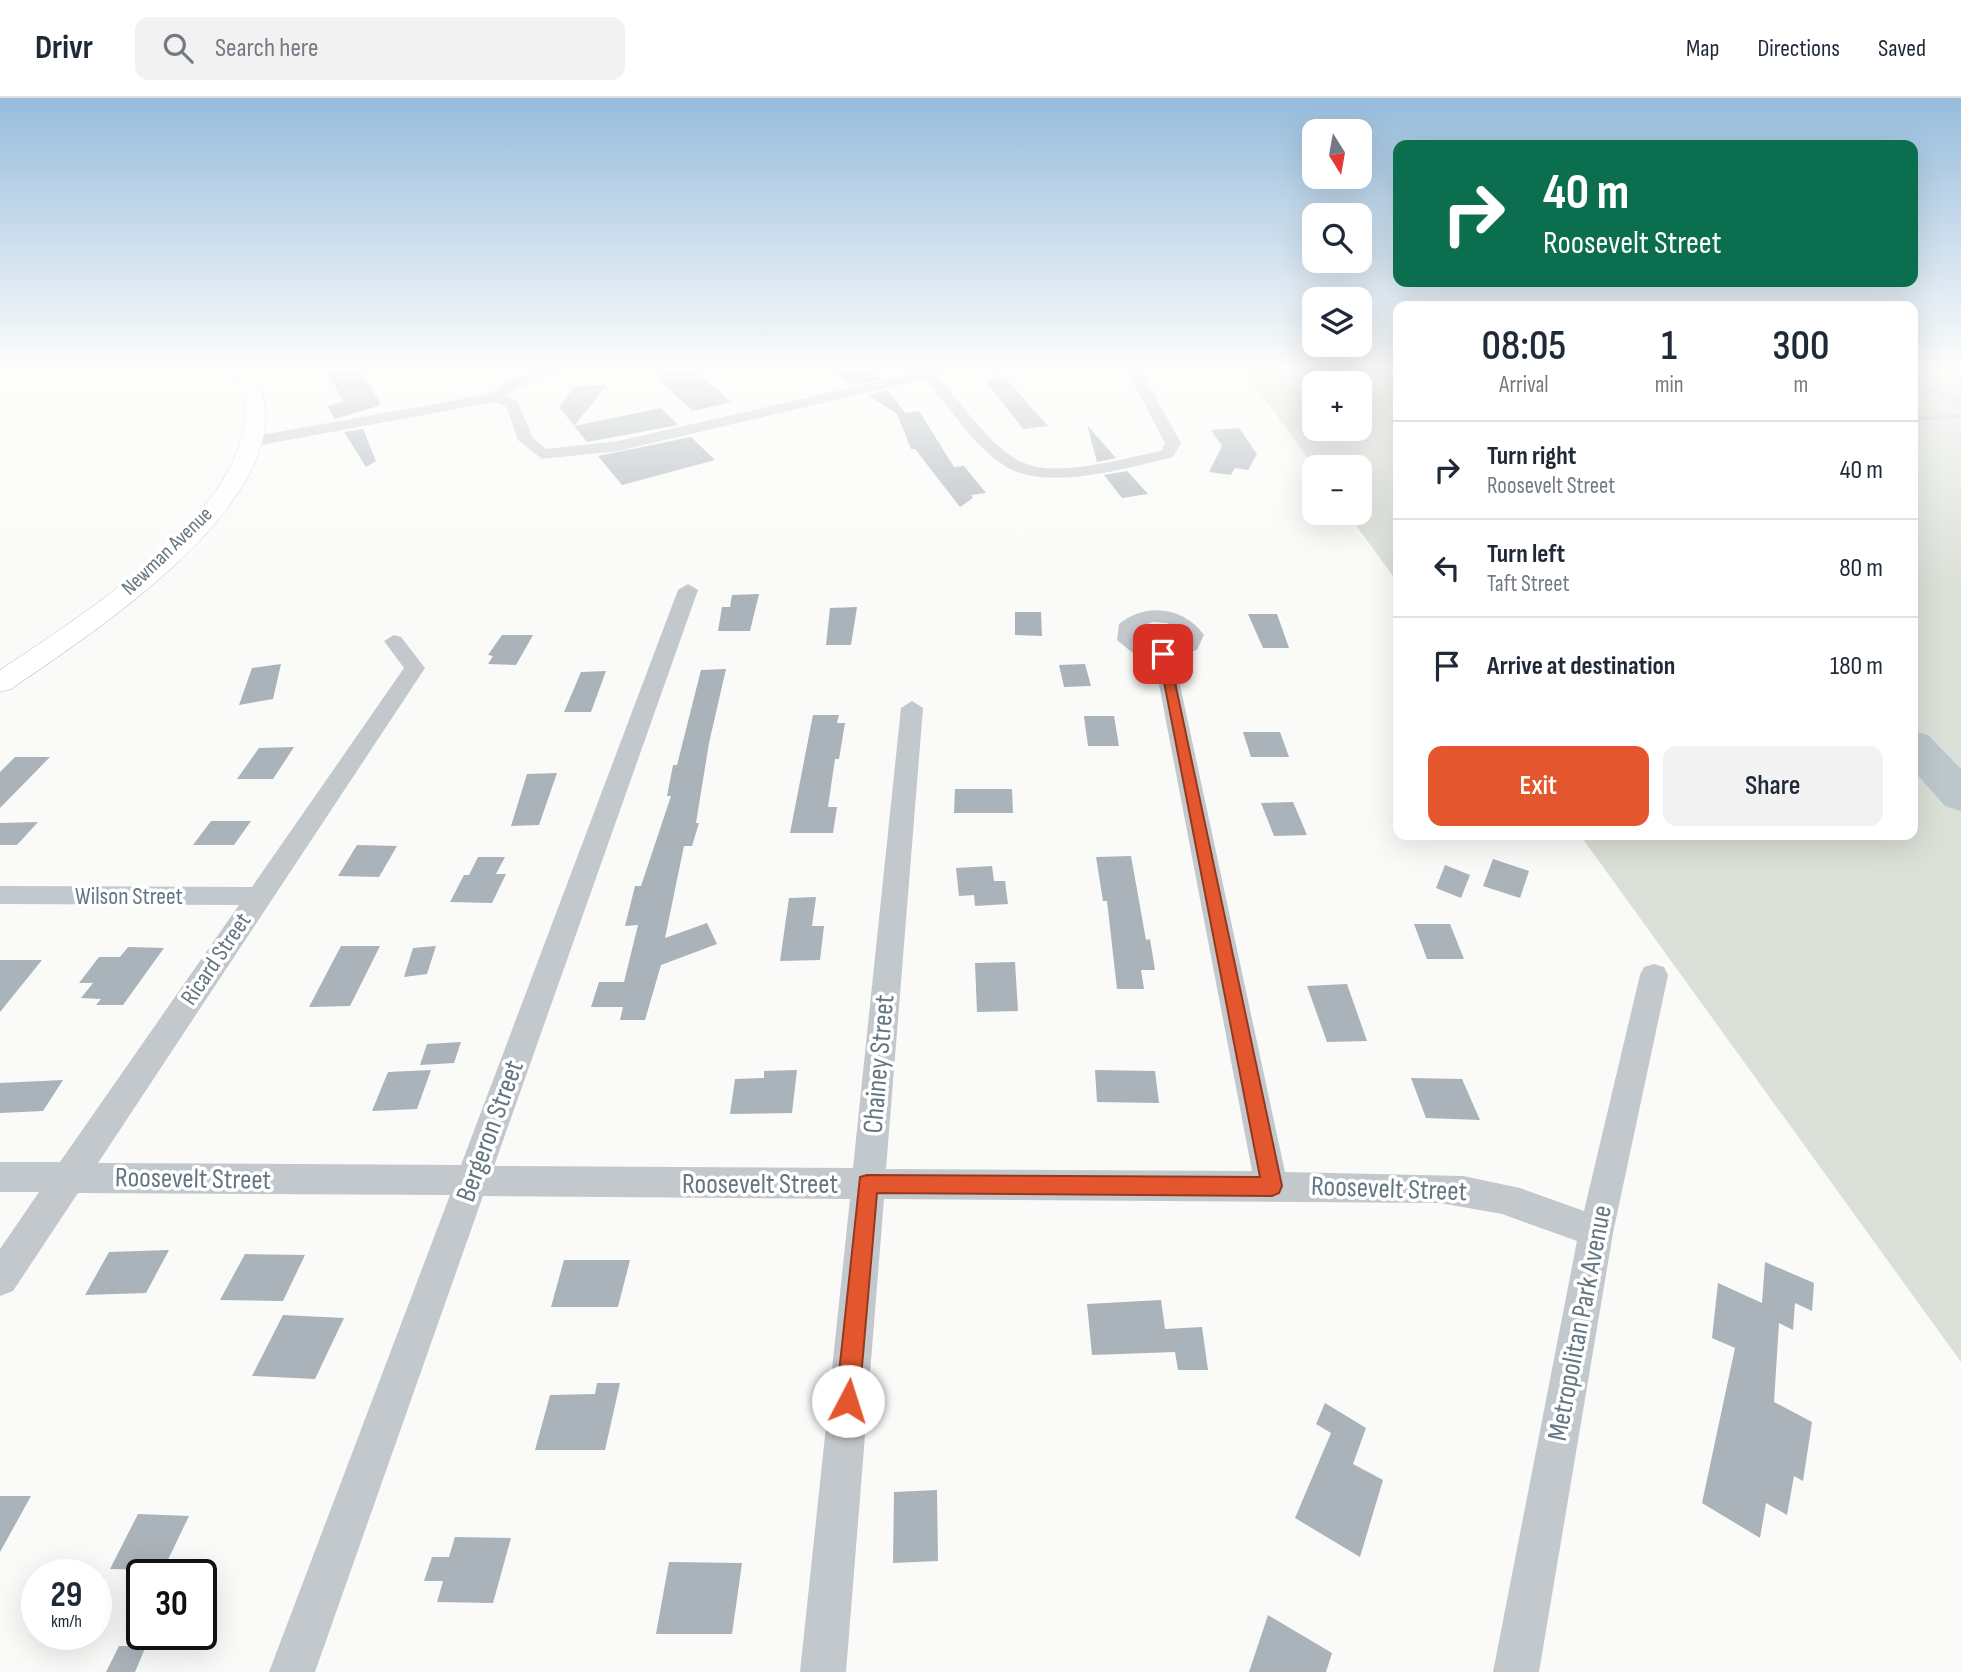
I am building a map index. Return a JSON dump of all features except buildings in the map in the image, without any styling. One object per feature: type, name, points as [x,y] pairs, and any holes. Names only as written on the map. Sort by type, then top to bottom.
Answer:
[{"type":"main road","name":"Newman Avenue","points":[[0,683],[89,623],[156,568],[210,513],[239,469],[250,442]]},
{"type":"street","points":[[529,442],[542,454],[578,452],[633,442]]},
{"type":"street","points":[[990,442],[1017,467],[1045,472],[1079,470],[1167,454],[1172,442]]},
{"type":"street","name":"Bergeron Street","points":[[292,1672],[688,590]]},
{"type":"street","name":"Ricard Street","points":[[0,1279],[415,668],[394,640]]},
{"type":"street","points":[[1163,654],[1272,1186]]},
{"type":"street","name":"Chainey Street","points":[[822,1672],[912,708]]},
{"type":"street","name":"Wilson Street","points":[[0,895],[259,896]]},
{"type":"street","name":"Metropolitan Park Avenue","points":[[1516,1672],[1595,1233],[1654,975]]},
{"type":"street","name":"Roosevelt Street","points":[[0,1177],[1440,1188],[1490,1194],[1528,1203],[1595,1233]]},
{"type":"shaded area","points":[[1296,442],[1393,442],[1393,576],[1356,525],[1372,525],[1372,455],[1305,455]]},
{"type":"shaded area","points":[[1918,442],[1961,442],[1961,1362],[1584,840],[1918,840]]},
{"type":"waterway","points":[[1918,749],[1961,796]]},
{"type":"route","points":[[848,1401],[867,1184],[1272,1186],[1163,654]]}]
